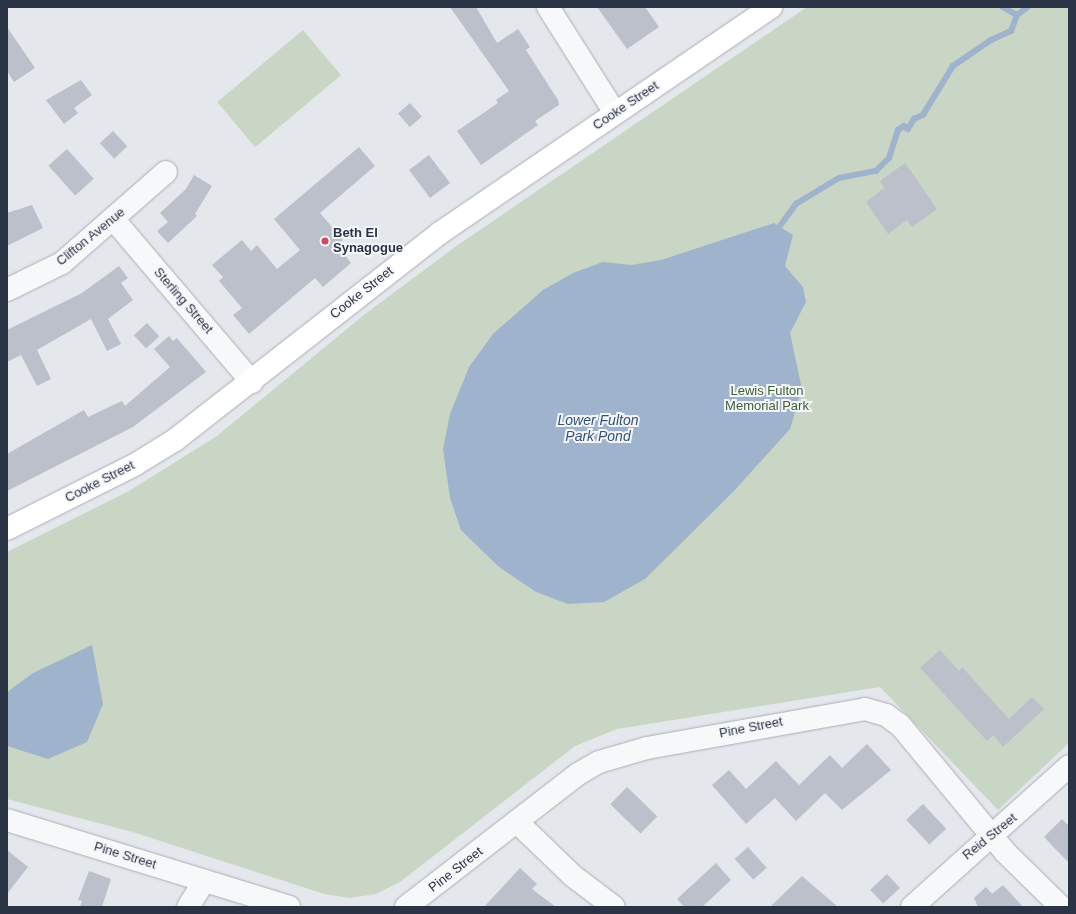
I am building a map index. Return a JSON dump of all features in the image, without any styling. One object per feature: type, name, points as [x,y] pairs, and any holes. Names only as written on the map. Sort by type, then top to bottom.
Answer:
[{"type":"main road","name":"Cooke Street","points":[[7,529],[156,452],[252,382],[410,255],[771,7]]},
{"type":"street","points":[[548,7],[615,113]]},
{"type":"street","name":"Clifton Avenue","points":[[7,290],[62,263],[114,220],[166,172]]},
{"type":"street","name":"Sterling Street","points":[[114,220],[252,382]]},
{"type":"street","name":"Pine Street","points":[[406,907],[578,774],[614,756],[865,709],[886,715],[900,726],[991,836],[1061,907]]},
{"type":"street","name":"Reid Street","points":[[912,907],[1069,766]]},
{"type":"street","name":"Pine Street","points":[[7,820],[289,907]]},
{"type":"street","points":[[517,822],[573,876],[614,907]]},
{"type":"street","points":[[188,907],[204,881]]},
{"type":"green space","name":"Lewis Fulton Memorial Park","points":[[807,7],[1069,7],[1069,743],[998,810],[880,687],[617,729],[575,746],[400,882],[376,894],[350,898],[324,894],[136,833],[7,799],[7,552],[129,491],[217,436],[365,314],[455,247]]},
{"type":"green space","points":[[303,30],[341,75],[255,147],[217,102]]},
{"type":"water","name":"Lower Fulton Park Pond","points":[[774,223],[793,235],[785,266],[803,287],[806,302],[790,333],[802,389],[790,429],[734,491],[645,579],[604,602],[568,604],[536,592],[499,567],[461,530],[450,498],[443,449],[450,414],[469,367],[493,334],[543,290],[573,273],[603,262],[631,265],[661,260]]},
{"type":"water","points":[[92,645],[103,704],[87,742],[48,759],[7,746],[7,692],[33,673]]},
{"type":"building","points":[[450,7],[476,7],[497,43],[518,29],[530,47],[526,50],[558,100],[559,105],[535,121],[538,125],[481,165],[457,131],[498,103],[496,100],[509,91]]},
{"type":"building","points":[[597,7],[645,7],[659,27],[627,49]]},
{"type":"building","points":[[7,27],[35,68],[14,82],[7,71]]},
{"type":"building","points":[[81,80],[92,95],[74,108],[78,113],[64,124],[46,100]]},
{"type":"building","points":[[410,103],[422,117],[410,127],[398,113]]},
{"type":"building","points":[[113,131],[127,146],[114,159],[100,143]]},
{"type":"building","name":"Beth El Synagogue","points":[[359,147],[375,166],[320,213],[343,240],[337,245],[351,263],[323,287],[315,278],[249,334],[233,315],[242,308],[219,281],[223,277],[212,265],[242,240],[251,251],[257,245],[277,269],[300,250],[274,219]]},
{"type":"building","points":[[67,149],[94,179],[75,195],[48,166]]},
{"type":"building","points":[[429,155],[450,183],[430,198],[409,170]]},
{"type":"building","points":[[905,163],[937,209],[912,227],[907,220],[888,234],[866,202],[884,188],[880,181]]},
{"type":"building","points":[[194,175],[212,186],[195,214],[197,216],[168,243],[157,231],[168,222],[160,213],[186,189]]},
{"type":"building","points":[[32,205],[43,228],[7,246],[7,213]]},
{"type":"building","points":[[119,266],[128,278],[121,283],[133,300],[108,319],[121,344],[107,351],[91,319],[37,350],[51,379],[37,386],[21,355],[7,362],[7,330],[82,293]]},
{"type":"building","points":[[147,323],[159,336],[146,348],[134,335]]},
{"type":"building","points":[[169,336],[173,341],[177,338],[206,372],[133,427],[7,491],[7,454],[84,410],[88,417],[122,401],[125,406],[170,367],[154,349]]},
{"type":"building","points":[[940,650],[959,671],[962,667],[1009,719],[1032,697],[1044,709],[1003,747],[993,735],[987,741],[920,668]]},
{"type":"building","points":[[867,744],[891,770],[842,810],[825,793],[796,821],[775,798],[746,824],[712,785],[729,770],[746,789],[776,761],[799,785],[830,755],[842,768]]},
{"type":"building","points":[[627,787],[657,816],[641,833],[610,804]]},
{"type":"building","points":[[923,804],[946,829],[929,845],[906,820]]},
{"type":"building","points":[[1062,819],[1069,826],[1069,863],[1044,837]]},
{"type":"building","points":[[748,847],[767,868],[753,880],[735,859]]},
{"type":"building","points":[[7,850],[28,867],[7,894]]},
{"type":"building","points":[[716,863],[731,880],[702,907],[684,907],[677,899]]},
{"type":"building","points":[[520,868],[537,884],[532,889],[556,907],[484,907]]},
{"type":"building","points":[[89,871],[111,879],[102,907],[80,907],[82,901],[78,900]]},
{"type":"building","points":[[887,874],[900,888],[883,904],[870,890]]},
{"type":"building","points":[[802,876],[838,907],[770,907]]},
{"type":"building","points":[[1003,885],[1023,907],[978,907],[974,898],[986,887],[992,894]]},
{"type":"waterway","points":[[1003,7],[1017,15]]},
{"type":"waterway","points":[[780,226],[796,204],[839,178],[876,171],[889,158],[898,130],[904,126],[908,129],[914,119],[923,115],[953,66],[991,40],[1011,31],[1017,15],[1028,7]]},
{"type":"place","name":"Beth El Synagogue","points":[[325,241]]}]
